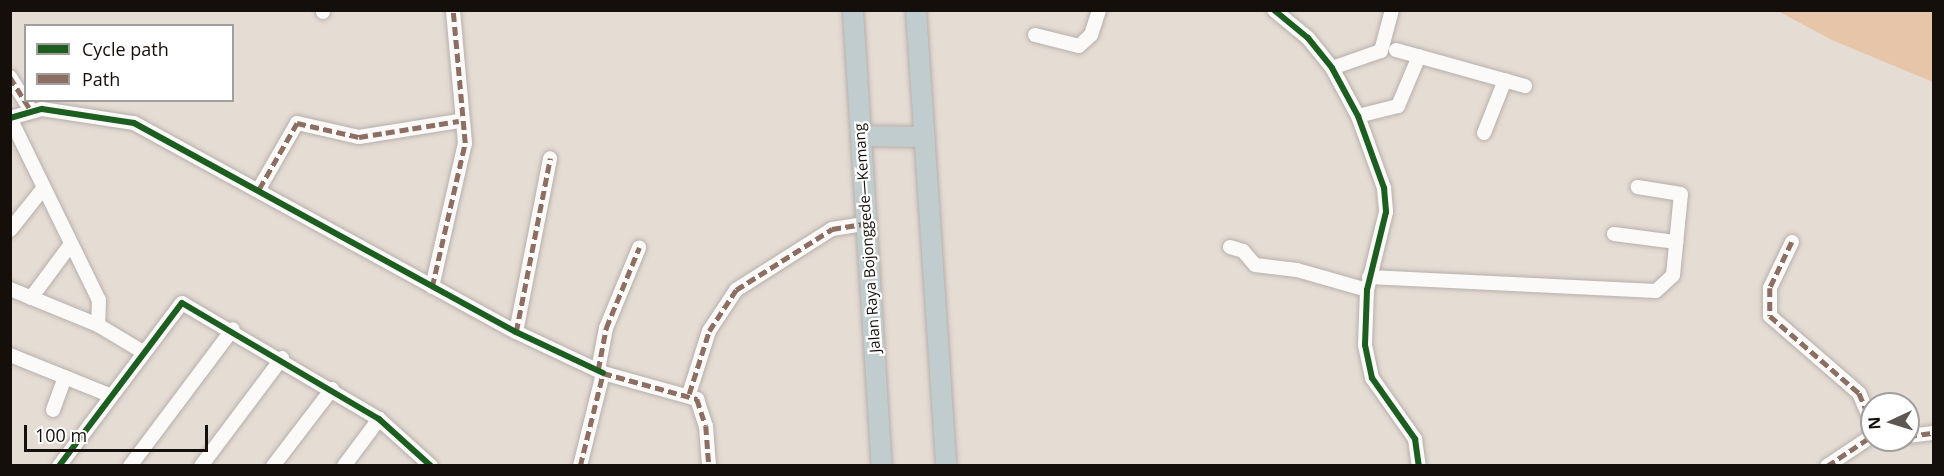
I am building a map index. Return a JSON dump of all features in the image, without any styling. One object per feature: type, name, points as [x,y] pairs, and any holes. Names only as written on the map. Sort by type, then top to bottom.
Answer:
[{"type":"highway","name":"Jalan Raya Bojonggede—Kemang","points":[[853,10],[882,465]]},
{"type":"highway","points":[[916,10],[946,465]]},
{"type":"highway","points":[[861,136],[925,136]]},
{"type":"street","points":[[432,286],[465,143],[459,121],[453,10]]},
{"type":"street","points":[[1035,35],[1079,46],[1091,35],[1100,10]]},
{"type":"street","points":[[1274,10],[1308,38],[1332,68],[1358,116],[1386,202],[1368,283],[1369,367],[1377,389],[1418,446],[1419,465]]},
{"type":"street","points":[[1332,68],[1381,51],[1392,10]]},
{"type":"street","points":[[1396,50],[1525,86]]},
{"type":"street","points":[[1358,116],[1398,106],[1419,56]]},
{"type":"street","points":[[10,77],[24,99]]},
{"type":"street","points":[[1484,133],[1505,80]]},
{"type":"street","points":[[26,102],[31,110]]},
{"type":"street","points":[[31,110],[12,128],[99,300],[98,326]]},
{"type":"street","points":[[31,110],[134,123],[260,189],[516,332],[601,372],[690,394],[697,399],[706,426],[709,465]]},
{"type":"street","points":[[260,189],[297,123],[359,137],[459,121]]},
{"type":"street","points":[[516,332],[550,158]]},
{"type":"street","points":[[1230,247],[1243,251],[1255,265],[1368,283],[1656,291],[1673,275],[1681,194],[1638,187]]},
{"type":"street","points":[[10,230],[42,190]]},
{"type":"street","points":[[690,394],[709,331],[736,290],[832,228],[865,224]]},
{"type":"street","points":[[1614,234],[1676,242]]},
{"type":"street","points":[[1792,242],[1770,288],[1770,316],[1860,395]]},
{"type":"street","points":[[31,298],[71,244]]},
{"type":"street","points":[[580,465],[601,372],[606,328],[639,248]]},
{"type":"street","points":[[10,289],[98,326],[143,352]]},
{"type":"street","points":[[59,465],[109,395],[182,303],[233,329],[379,419],[423,462]]},
{"type":"street","points":[[130,465],[233,329]]},
{"type":"street","points":[[201,465],[282,358]]},
{"type":"street","points":[[12,360],[65,377],[109,395]]},
{"type":"street","points":[[53,410],[65,377]]},
{"type":"street","points":[[273,465],[332,389]]},
{"type":"street","points":[[344,465],[379,419]]},
{"type":"street","points":[[1827,465],[1860,444]]},
{"type":"shaded area","points":[[1778,11],[1933,11],[1933,82],[1832,40]]},
{"type":"marked path","points":[[432,287],[465,143],[453,10]]},
{"type":"marked path","points":[[10,77],[24,99]]},
{"type":"marked path","points":[[26,102],[31,110]]},
{"type":"marked path","points":[[259,189],[297,123],[359,137],[459,121]]},
{"type":"marked path","points":[[516,332],[550,158]]},
{"type":"marked path","points":[[689,394],[709,331],[736,290],[832,229],[865,224]]},
{"type":"marked path","points":[[1792,242],[1770,288],[1770,316],[1860,395]]},
{"type":"marked path","points":[[598,370],[606,328],[639,248]]},
{"type":"marked path","points":[[580,466],[603,373],[697,399],[706,426],[709,466]]},
{"type":"marked path","points":[[1920,435],[1934,433]]},
{"type":"marked path","points":[[1827,466],[1860,444]]},
{"type":"cycle path","points":[[1274,10],[1308,38],[1332,68],[1358,116],[1384,188],[1386,212],[1367,290],[1365,345],[1372,378],[1415,439],[1419,466]]},
{"type":"cycle path","points":[[10,118],[42,109],[134,123],[516,332],[603,373]]},
{"type":"cycle path","points":[[59,466],[182,303],[379,419],[431,466]]}]
